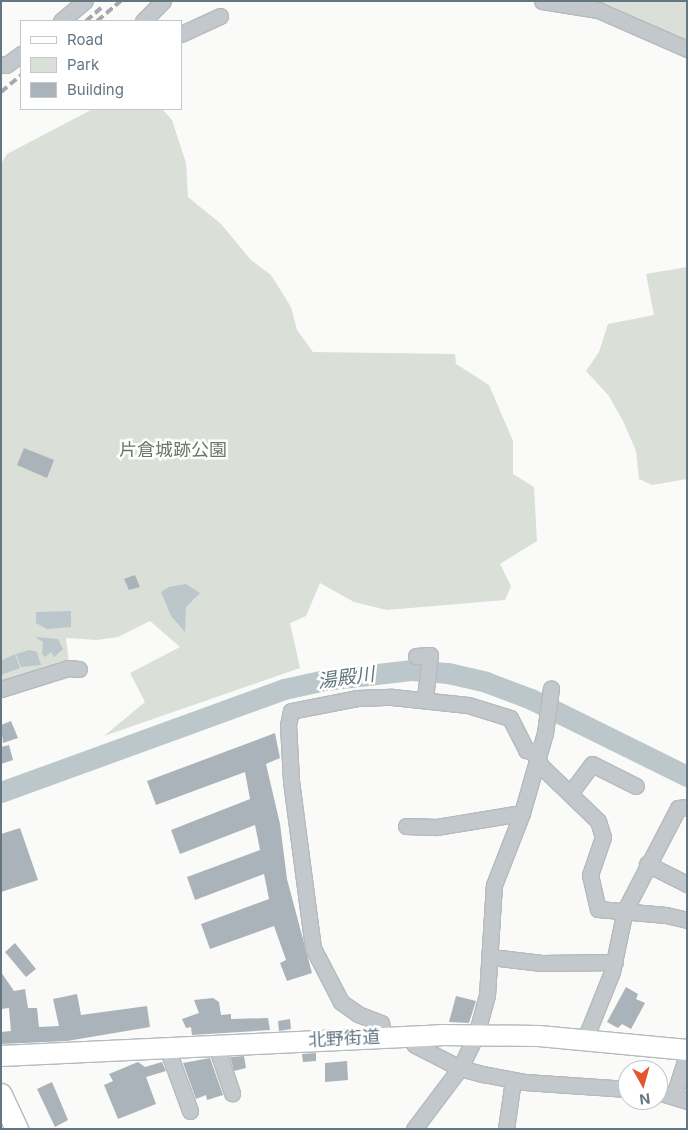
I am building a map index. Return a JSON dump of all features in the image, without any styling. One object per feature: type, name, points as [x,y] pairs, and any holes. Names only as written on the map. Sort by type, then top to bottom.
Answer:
[{"type":"highway","points":[[1,1095],[17,1129]]},
{"type":"main road","name":"北野街道","points":[[1,1056],[407,1036],[476,1035],[585,1039],[687,1050]]},
{"type":"street","points":[[62,20],[85,1]]},
{"type":"street","points":[[146,20],[163,1]]},
{"type":"street","points":[[542,1],[598,10],[687,49]]},
{"type":"street","points":[[182,34],[220,16]]},
{"type":"street","points":[[1,64],[6,65],[20,55]]},
{"type":"street","points":[[422,657],[425,696]]},
{"type":"street","points":[[1,689],[68,668],[79,670]]},
{"type":"street","points":[[414,1129],[460,1068],[476,1035],[487,994],[491,957],[494,884],[522,813],[545,732],[551,690]]},
{"type":"street","points":[[384,1038],[381,1024],[358,1014],[342,1002],[314,948],[291,780],[288,725],[291,711],[319,704],[374,697],[425,696],[468,705],[510,718],[526,750],[533,752],[537,759],[594,814],[602,828],[601,846],[590,874],[598,909],[625,910],[687,920]]},
{"type":"street","points":[[571,792],[592,764],[636,786]]},
{"type":"street","points":[[585,1039],[615,962],[625,910],[647,864],[678,808],[687,807]]},
{"type":"street","points":[[406,826],[437,828],[522,813]]},
{"type":"street","points":[[647,864],[687,884]]},
{"type":"street","points":[[491,957],[542,963],[615,962]]},
{"type":"street","points":[[407,1036],[415,1045],[460,1068],[514,1080],[618,1088]]},
{"type":"street","points":[[216,1046],[232,1093]]},
{"type":"street","points":[[167,1048],[190,1112]]},
{"type":"street","points":[[680,1098],[687,1055]]},
{"type":"street","points":[[506,1129],[514,1080]]},
{"type":"green space","points":[[587,1],[687,1],[687,44]]},
{"type":"green space","name":"片倉城跡公園","points":[[91,110],[163,110],[172,120],[186,163],[188,197],[221,224],[251,260],[271,275],[291,307],[297,330],[313,352],[455,354],[456,364],[489,385],[513,441],[513,474],[534,487],[537,541],[500,564],[511,586],[505,600],[387,610],[354,602],[320,583],[306,616],[290,623],[300,668],[104,736],[145,702],[130,673],[180,647],[150,621],[118,637],[97,640],[66,638],[69,663],[1,685],[1,164],[7,154]]},
{"type":"green space","points":[[687,267],[687,479],[652,485],[639,479],[636,451],[624,423],[609,396],[586,371],[599,352],[608,324],[654,315],[646,274]]},
{"type":"shaded area","points":[[186,584],[200,593],[186,607],[185,632],[171,616],[161,592],[169,587]]},
{"type":"shaded area","points":[[71,611],[71,627],[47,629],[36,623],[36,612]]},
{"type":"shaded area","points":[[35,637],[58,639],[63,649],[54,657],[51,652],[45,657],[42,654],[43,642]]},
{"type":"shaded area","points":[[29,650],[37,652],[41,665],[21,667],[16,654]]},
{"type":"shaded area","points":[[15,654],[20,668],[1,675],[1,661]]},
{"type":"building","points":[[24,448],[54,460],[47,478],[17,465]]},
{"type":"building","points":[[135,575],[140,587],[129,590],[124,579]]},
{"type":"building","points":[[11,721],[18,738],[3,743],[1,725]]},
{"type":"building","points":[[275,733],[280,758],[266,764],[280,824],[287,879],[312,973],[287,981],[280,963],[286,960],[274,926],[210,949],[201,924],[269,899],[264,874],[195,900],[187,877],[260,850],[255,825],[180,854],[171,830],[250,799],[245,772],[156,805],[147,781]]},
{"type":"building","points":[[9,745],[13,760],[1,764],[1,747]]},
{"type":"building","points":[[20,828],[38,880],[1,892],[1,834]]},
{"type":"building","points":[[15,943],[36,969],[26,977],[5,952]]},
{"type":"building","points":[[1,972],[14,991],[25,989],[28,1008],[37,1008],[39,1027],[59,1026],[53,999],[77,994],[81,1015],[147,1006],[150,1027],[67,1041],[1,1044],[1,1032],[11,1031],[9,1008],[1,1009]]},
{"type":"building","points":[[626,987],[638,994],[636,999],[645,1003],[631,1029],[622,1024],[618,1028],[607,1022]]},
{"type":"building","points":[[456,996],[476,1001],[469,1023],[449,1022]]},
{"type":"building","points":[[213,998],[219,1002],[221,1015],[231,1014],[231,1019],[268,1018],[270,1030],[192,1035],[191,1027],[186,1028],[182,1019],[199,1013],[194,1000]]},
{"type":"building","points":[[290,1019],[291,1029],[279,1031],[278,1021]]},
{"type":"building","points":[[316,1053],[316,1061],[303,1062],[302,1054]]},
{"type":"building","points":[[244,1056],[246,1068],[234,1071],[230,1057]]},
{"type":"building","points":[[210,1058],[223,1095],[207,1100],[206,1095],[196,1099],[183,1063]]},
{"type":"building","points":[[347,1061],[348,1080],[325,1082],[325,1063]]},
{"type":"building","points":[[138,1062],[145,1067],[162,1062],[166,1071],[146,1077],[156,1104],[118,1119],[104,1085],[113,1081],[109,1074]]},
{"type":"building","points":[[52,1082],[68,1120],[55,1127],[37,1089]]},
{"type":"waterway","name":"湯殿川","points":[[1,792],[284,689],[325,680],[412,670],[448,673],[486,682],[531,699],[687,776]]},
{"type":"railway","points":[[98,20],[121,1]]},
{"type":"railway","points":[[87,20],[101,8]]},
{"type":"railway","points":[[1,92],[20,76]]}]
